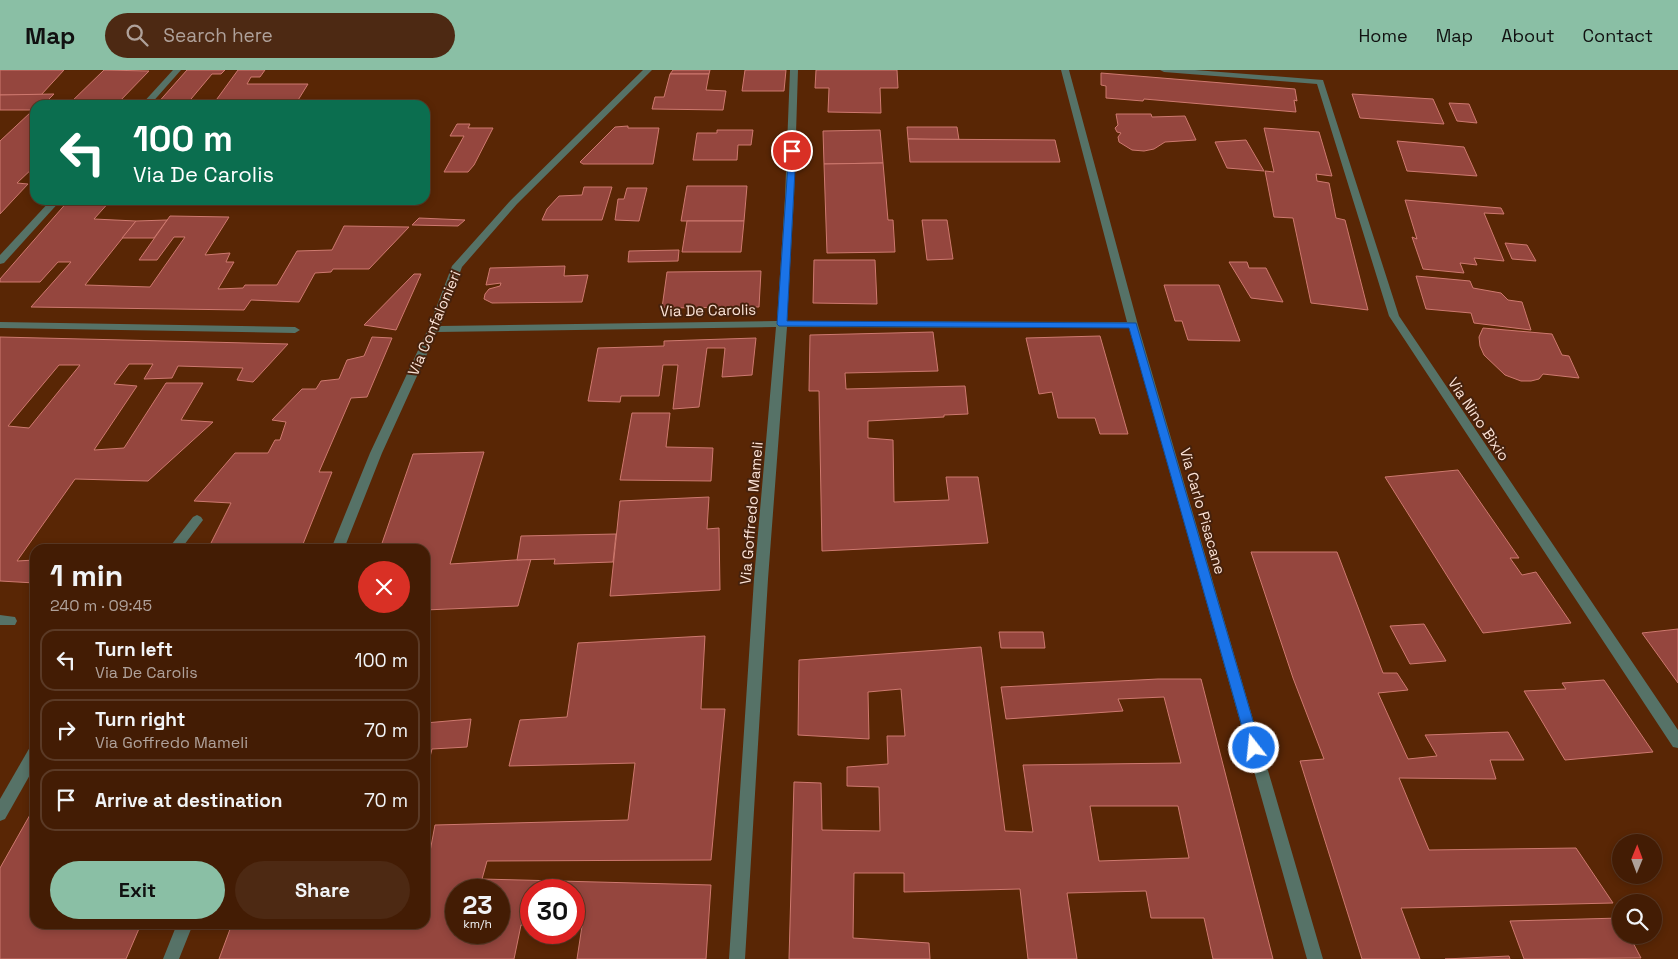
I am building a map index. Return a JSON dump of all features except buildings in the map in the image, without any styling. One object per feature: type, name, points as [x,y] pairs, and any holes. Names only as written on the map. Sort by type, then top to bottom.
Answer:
[{"type":"street","points":[[150,100],[177,70]]},
{"type":"street","name":"Via Confalonieri","points":[[339,544],[376,453],[433,329],[458,266],[514,202],[648,70]]},
{"type":"street","name":"Via Goffredo Mameli","points":[[737,959],[761,581],[782,324],[793,133],[794,70]]},
{"type":"street","name":"Via Carlo Pisacane","points":[[1064,70],[1133,325],[1315,959]]},
{"type":"street","name":"Via Nino Bixio","points":[[1164,70],[1320,82],[1394,316],[1678,742]]},
{"type":"street","points":[[0,260],[51,205]]},
{"type":"street","name":"Via De Carolis","points":[[433,329],[782,324],[1133,325]]},
{"type":"street","points":[[0,325],[295,330]]},
{"type":"street","points":[[178,544],[197,520]]},
{"type":"street","points":[[0,814],[30,761]]},
{"type":"street","points":[[170,959],[183,929]]},
{"type":"route","points":[[792,151],[782,324],[1000,323],[1133,325],[1254,748]]}]
